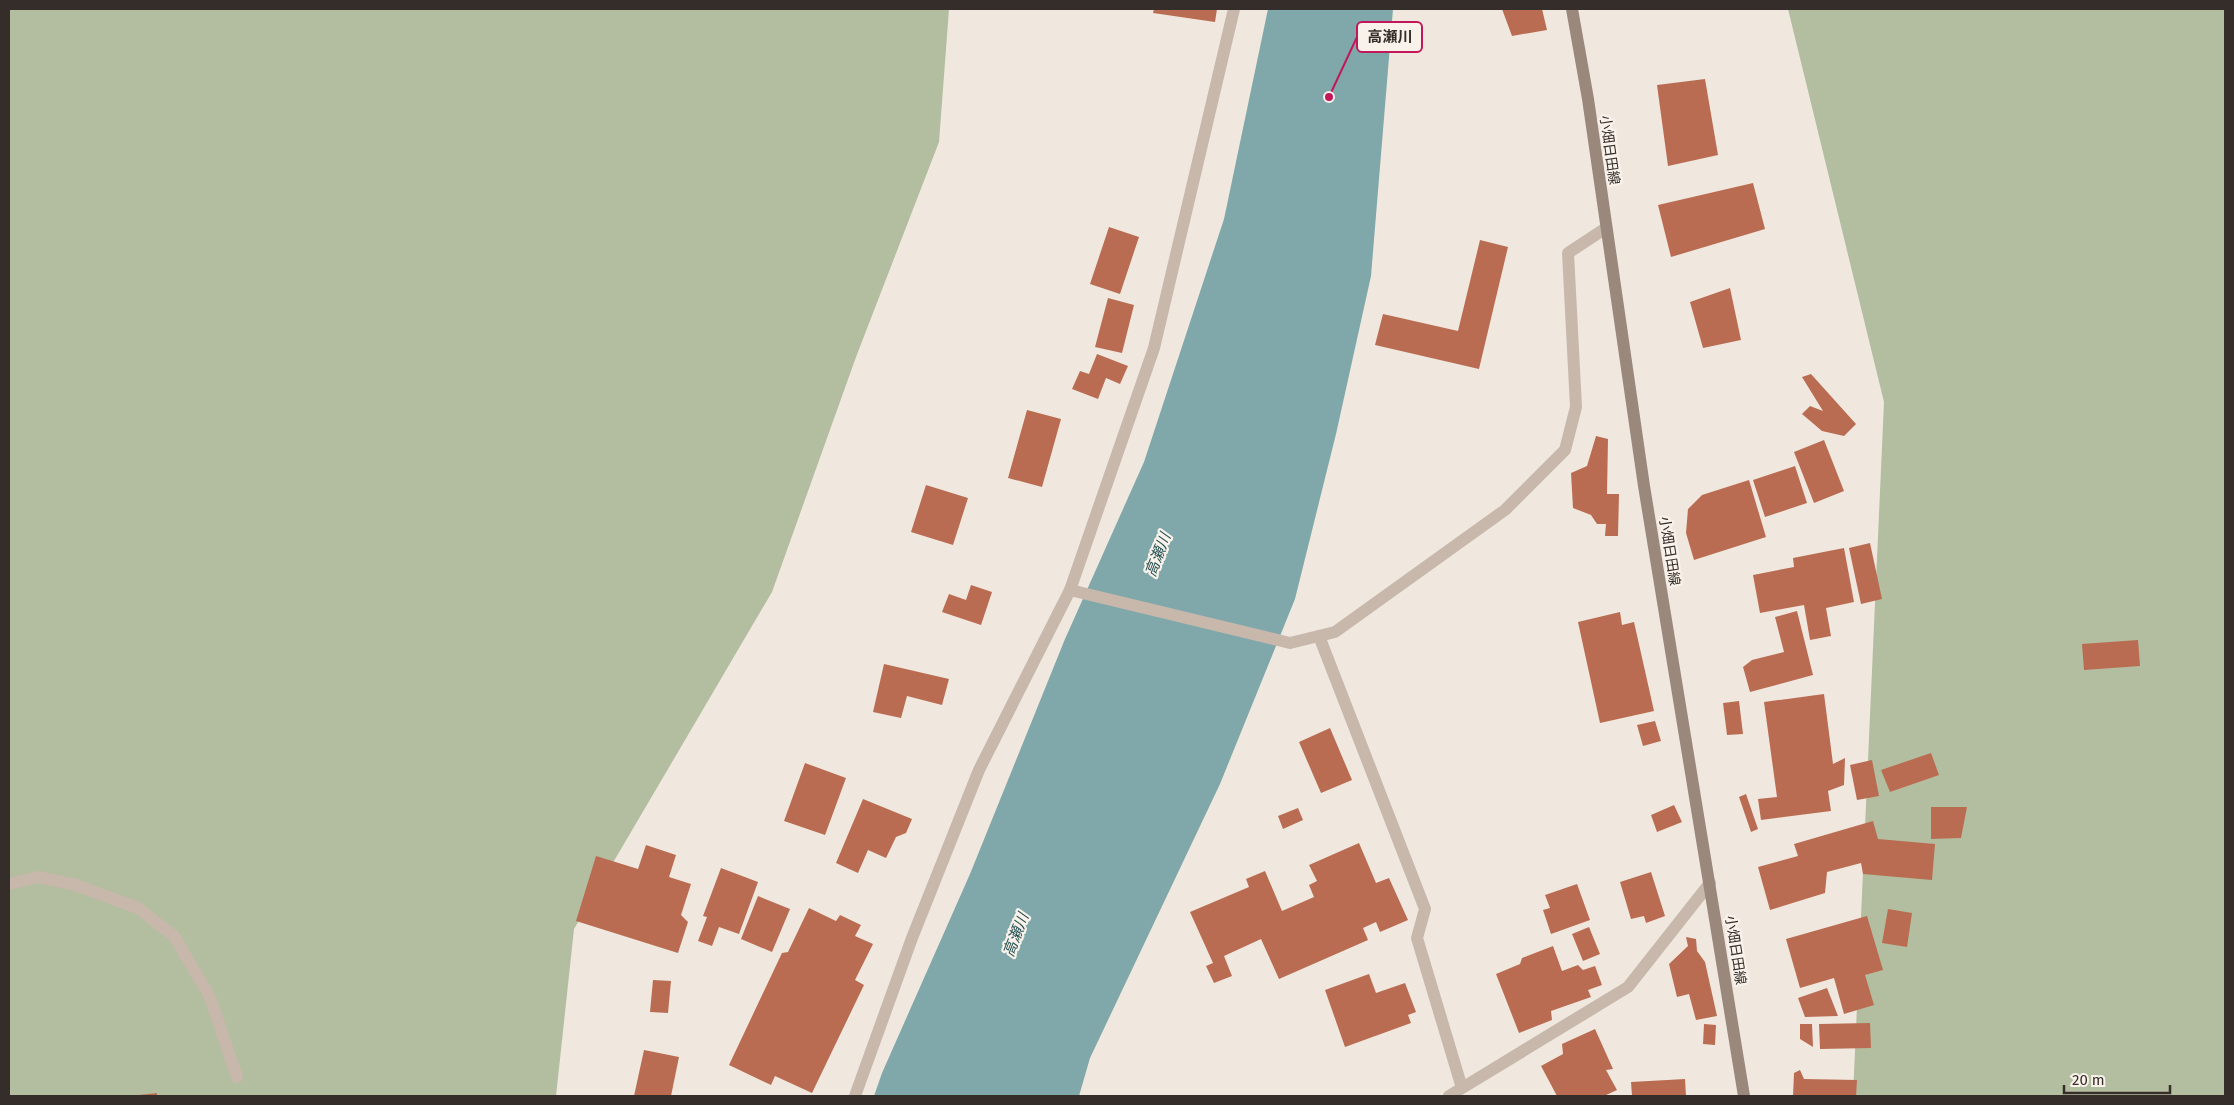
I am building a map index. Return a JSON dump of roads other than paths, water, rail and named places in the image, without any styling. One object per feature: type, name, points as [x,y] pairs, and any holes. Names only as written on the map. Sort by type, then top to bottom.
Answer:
[{"type":"main road","name":"小畑日田線","points":[[1572,9],[1644,486],[1744,1096]]},
{"type":"street","points":[[855,1096],[912,938],[979,770],[1070,590],[1154,348],[1234,9]]},
{"type":"street","points":[[1070,590],[1290,643],[1335,632],[1505,510],[1565,450],[1576,406],[1568,253],[1606,228]]},
{"type":"street","points":[[1319,636],[1426,909],[1417,938],[1462,1088]]},
{"type":"street","points":[[9,884],[37,877],[73,884],[138,908],[174,936],[210,997],[237,1077]]},
{"type":"street","points":[[1449,1096],[1628,987],[1710,883]]},
{"type":"water","points":[[1268,9],[1393,9],[1371,276],[1336,434],[1295,599],[1220,784],[1090,1058],[1079,1096],[874,1096],[882,1073],[970,874],[1065,639],[1144,462],[1224,219]]},
{"type":"place","name":"高瀬川","points":[[1329,97]]}]
